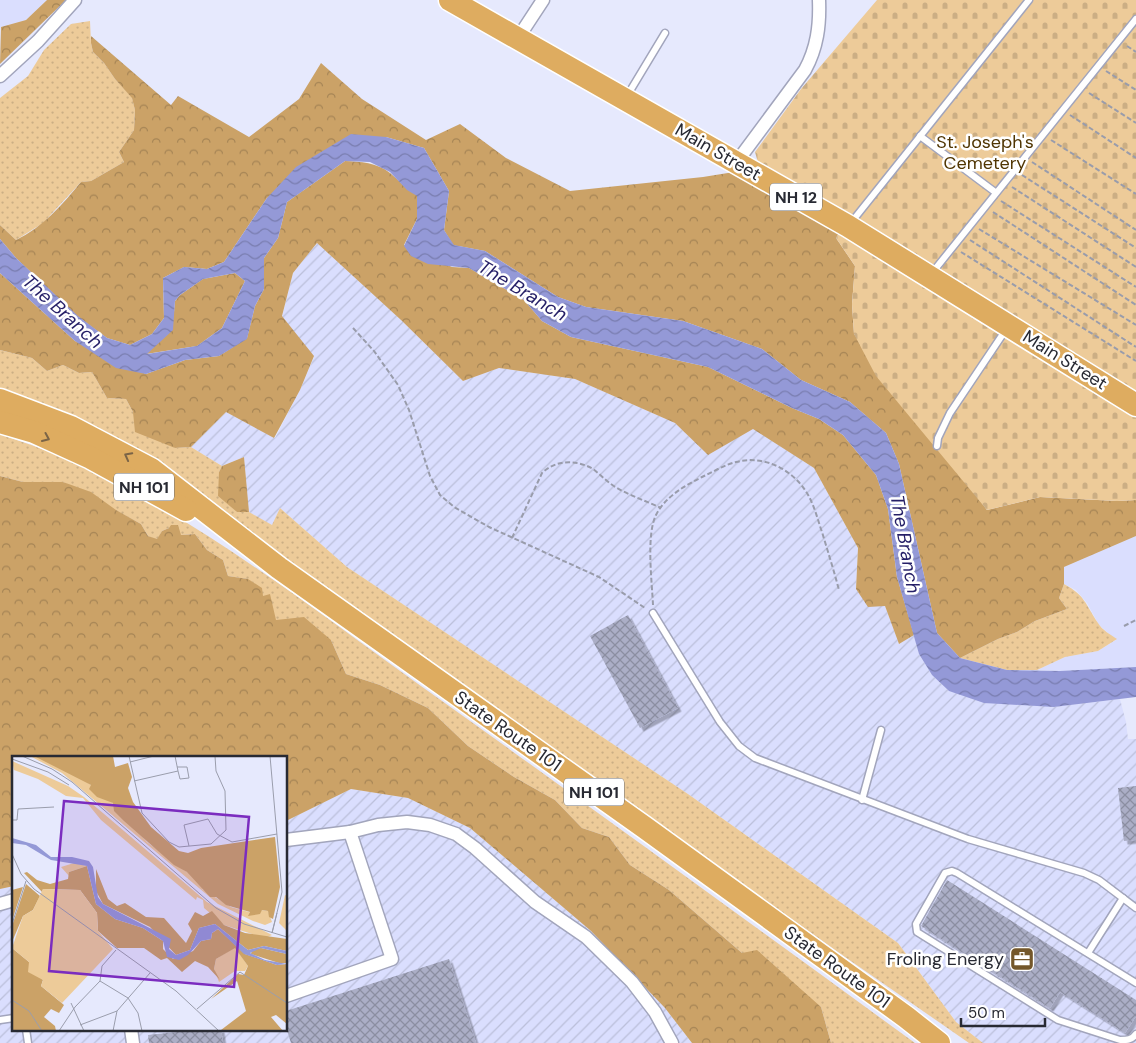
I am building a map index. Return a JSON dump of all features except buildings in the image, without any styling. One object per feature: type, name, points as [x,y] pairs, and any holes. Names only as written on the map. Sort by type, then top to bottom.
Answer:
[{"type":"highway","name":"Main Street","points":[[450,0],[848,226],[1136,405]]},
{"type":"highway","name":"State Route 101","points":[[0,400],[71,427],[151,469],[279,568],[644,827],[939,1043]]},
{"type":"highway","name":"State Route 101","points":[[0,422],[34,432],[91,458],[187,510],[279,568]]},
{"type":"highway","name":"State Route 101","points":[[906,1017],[948,1043]]},
{"type":"street","points":[[0,76],[38,41],[75,0]]},
{"type":"street","points":[[518,38],[544,0]]},
{"type":"street","points":[[736,163],[805,70],[812,56],[819,28],[819,0]]},
{"type":"street","points":[[288,840],[407,822],[430,825],[456,834],[475,848],[535,902],[586,937],[626,975],[655,1012],[672,1043]]},
{"type":"street","points":[[288,995],[392,959],[350,832]]},
{"type":"street","points":[[131,1030],[133,1043]]},
{"type":"lane","points":[[848,226],[1029,0]]},
{"type":"lane","points":[[930,276],[984,206],[1136,19]]},
{"type":"lane","points":[[625,100],[665,33]]},
{"type":"lane","points":[[920,136],[994,194]]},
{"type":"lane","points":[[937,446],[938,438],[950,412],[1009,325]]},
{"type":"lane","points":[[653,613],[720,722],[739,746],[755,758],[968,839],[1084,873],[1099,880],[1136,908]]},
{"type":"lane","points":[[862,800],[881,730]]},
{"type":"lane","points":[[1136,984],[957,872],[945,873],[916,924],[918,932],[1058,1020],[1120,1040],[1129,1040],[1134,1038],[1136,1034]]},
{"type":"lane","points":[[1088,954],[1123,898]]},
{"type":"lane","points":[[26,1030],[28,1043]]},
{"type":"path","points":[[1118,40],[1136,52]]},
{"type":"path","points":[[1098,66],[1136,90]]},
{"type":"path","points":[[1080,88],[1136,123]]},
{"type":"path","points":[[1062,110],[1136,158]]},
{"type":"path","points":[[1042,135],[1136,194]]},
{"type":"path","points":[[1024,157],[1136,230]]},
{"type":"path","points":[[1014,170],[1136,248]]},
{"type":"path","points":[[1004,182],[1136,267]]},
{"type":"path","points":[[994,194],[1136,288]]},
{"type":"path","points":[[984,206],[1136,305]]},
{"type":"path","points":[[971,224],[1136,325]]},
{"type":"path","points":[[962,234],[1136,347]]},
{"type":"path","points":[[952,247],[1136,361]]},
{"type":"path","points":[[353,328],[374,351],[398,385],[409,410],[430,476],[440,495],[454,507],[512,538],[598,577],[653,613]]},
{"type":"path","points":[[653,613],[652,529],[655,517],[664,503],[687,484],[735,462],[750,459],[777,465],[791,475],[805,490],[814,508],[839,590]]},
{"type":"path","points":[[512,538],[542,473],[548,467],[558,464],[579,463],[594,470],[604,480],[617,488],[661,508]]},
{"type":"path","points":[[1124,626],[1136,620]]},
{"type":"shaded area","points":[[0,0],[47,0],[26,20],[1,27],[0,30]]},
{"type":"shaded area","points":[[317,243],[401,320],[463,381],[499,368],[575,379],[675,423],[708,455],[753,428],[814,468],[858,548],[856,589],[885,606],[899,644],[914,635],[919,654],[932,675],[949,691],[1054,707],[1120,699],[1128,739],[1136,739],[1136,1043],[983,1043],[956,1022],[898,943],[688,794],[347,567],[280,508],[272,526],[249,512],[244,457],[222,466],[191,447],[226,412],[275,438],[300,390],[314,357],[282,317],[293,273]]},
{"type":"shaded area","points":[[1136,536],[1136,667],[1060,671],[1037,670],[1065,657],[1098,651],[1116,640],[1099,625],[1087,603],[1076,590],[1064,584],[1064,567]]},
{"type":"shaded area","points":[[351,789],[408,798],[470,828],[591,931],[665,1008],[692,1043],[0,1043],[0,889],[12,886],[12,1030],[288,1030],[288,820]]},
{"type":"green space","points":[[47,0],[66,0],[0,64],[1,27],[26,20]]},
{"type":"green space","name":"St. Joseph's Cemetery","points":[[877,0],[1136,0],[1136,500],[1117,501],[1040,497],[987,510],[876,376],[854,334],[852,304],[855,266],[836,238],[848,217],[759,166],[755,152],[801,89]]},
{"type":"green space","points":[[90,21],[93,52],[132,97],[135,110],[134,130],[119,152],[124,162],[91,181],[81,182],[43,223],[16,240],[0,225],[0,98],[28,76],[44,50],[71,24]]},
{"type":"green space","points":[[91,36],[171,105],[178,96],[249,137],[299,99],[321,63],[362,99],[426,140],[460,124],[506,158],[570,191],[734,172],[839,233],[836,238],[855,266],[852,304],[854,334],[987,510],[1040,497],[1117,501],[1136,500],[1136,536],[1064,567],[1064,584],[1059,598],[1067,609],[1035,621],[1017,632],[998,639],[960,658],[937,633],[899,464],[886,433],[850,402],[801,380],[762,349],[683,321],[586,307],[558,297],[485,251],[453,245],[444,230],[449,191],[424,148],[386,137],[267,198],[224,262],[207,269],[184,267],[163,278],[164,318],[152,334],[130,345],[107,338],[77,316],[16,258],[0,239],[0,225],[16,240],[26,235],[59,207],[81,182],[91,181],[124,162],[119,152],[134,130],[135,110],[132,98],[93,52]]},
{"type":"green space","points":[[345,161],[368,163],[385,169],[417,195],[417,219],[404,245],[452,267],[469,268],[524,300],[542,321],[571,337],[708,367],[819,419],[843,435],[876,475],[888,509],[897,577],[914,635],[899,644],[885,606],[868,607],[856,589],[858,548],[814,468],[753,429],[708,455],[675,423],[575,379],[499,368],[463,381],[401,320],[317,243],[293,273],[282,316],[314,356],[300,390],[274,438],[226,412],[191,447],[175,448],[135,432],[133,412],[126,399],[107,398],[92,372],[79,373],[63,365],[47,371],[32,358],[0,350],[0,273],[75,341],[146,374],[185,360],[219,356],[247,338],[255,306],[264,289],[264,258],[278,238],[287,202]]},
{"type":"green space","points":[[235,273],[245,281],[222,328],[197,346],[146,354],[152,348],[174,312],[175,301],[180,295],[203,279]]},
{"type":"green space","points":[[0,350],[32,358],[47,371],[63,365],[79,373],[92,372],[107,398],[126,399],[133,412],[175,448],[191,447],[222,466],[219,472],[237,512],[249,512],[272,525],[280,508],[347,567],[688,794],[898,943],[956,1022],[983,1043],[969,1043],[845,957],[316,581],[210,501],[0,393]]},
{"type":"green space","points":[[0,434],[73,461],[128,489],[172,514],[257,568],[915,1043],[831,1043],[821,1007],[742,953],[669,890],[630,865],[609,837],[582,828],[555,800],[514,777],[468,746],[428,708],[380,685],[346,674],[331,640],[228,669],[247,579],[228,576],[223,560],[207,550],[195,534],[181,535],[169,528],[162,531],[157,540],[148,536],[141,524],[63,482],[23,482],[0,476]]},
{"type":"green space","points":[[244,457],[249,512],[237,512],[218,496],[219,472],[222,466]]},
{"type":"green space","points":[[0,476],[23,482],[63,482],[91,492],[116,510],[141,524],[148,536],[157,539],[162,531],[171,525],[178,525],[181,535],[195,534],[207,550],[223,560],[228,576],[248,579],[262,588],[263,596],[270,594],[276,620],[304,617],[331,640],[346,674],[380,685],[428,708],[468,746],[514,777],[555,800],[582,828],[609,837],[630,865],[669,890],[742,953],[757,950],[821,1007],[831,1043],[692,1043],[665,1008],[591,931],[470,828],[408,798],[351,789],[288,820],[288,756],[12,756],[12,886],[0,889]]},
{"type":"green space","points":[[1064,584],[1077,592],[1100,626],[1117,639],[1098,651],[1065,657],[1037,670],[1007,670],[960,658],[998,639],[1017,632],[1035,621],[1067,609],[1059,598]]},
{"type":"water","name":"The Branch","points":[[351,134],[386,137],[424,148],[449,191],[444,230],[454,245],[485,251],[558,297],[586,307],[683,321],[762,349],[801,380],[850,402],[886,433],[899,464],[937,633],[960,658],[1007,670],[1060,671],[1136,667],[1136,697],[1054,707],[984,703],[949,691],[932,675],[919,654],[897,577],[888,509],[876,475],[843,435],[819,419],[708,367],[571,337],[542,321],[524,300],[469,268],[428,264],[411,256],[404,246],[417,219],[417,196],[407,190],[390,172],[370,162],[345,161],[287,202],[278,238],[264,258],[264,289],[255,306],[247,339],[219,356],[185,360],[146,374],[116,368],[75,341],[0,273],[0,239],[16,258],[78,316],[107,338],[130,345],[152,334],[164,318],[163,278],[184,267],[207,269],[224,262],[267,198],[296,167]],"holes":[[[235,273],[245,281],[222,328],[197,346],[147,354],[173,330],[175,301],[180,295],[203,279]]]},
{"type":"place","name":"Froling Energy","points":[[1022,959]]}]
